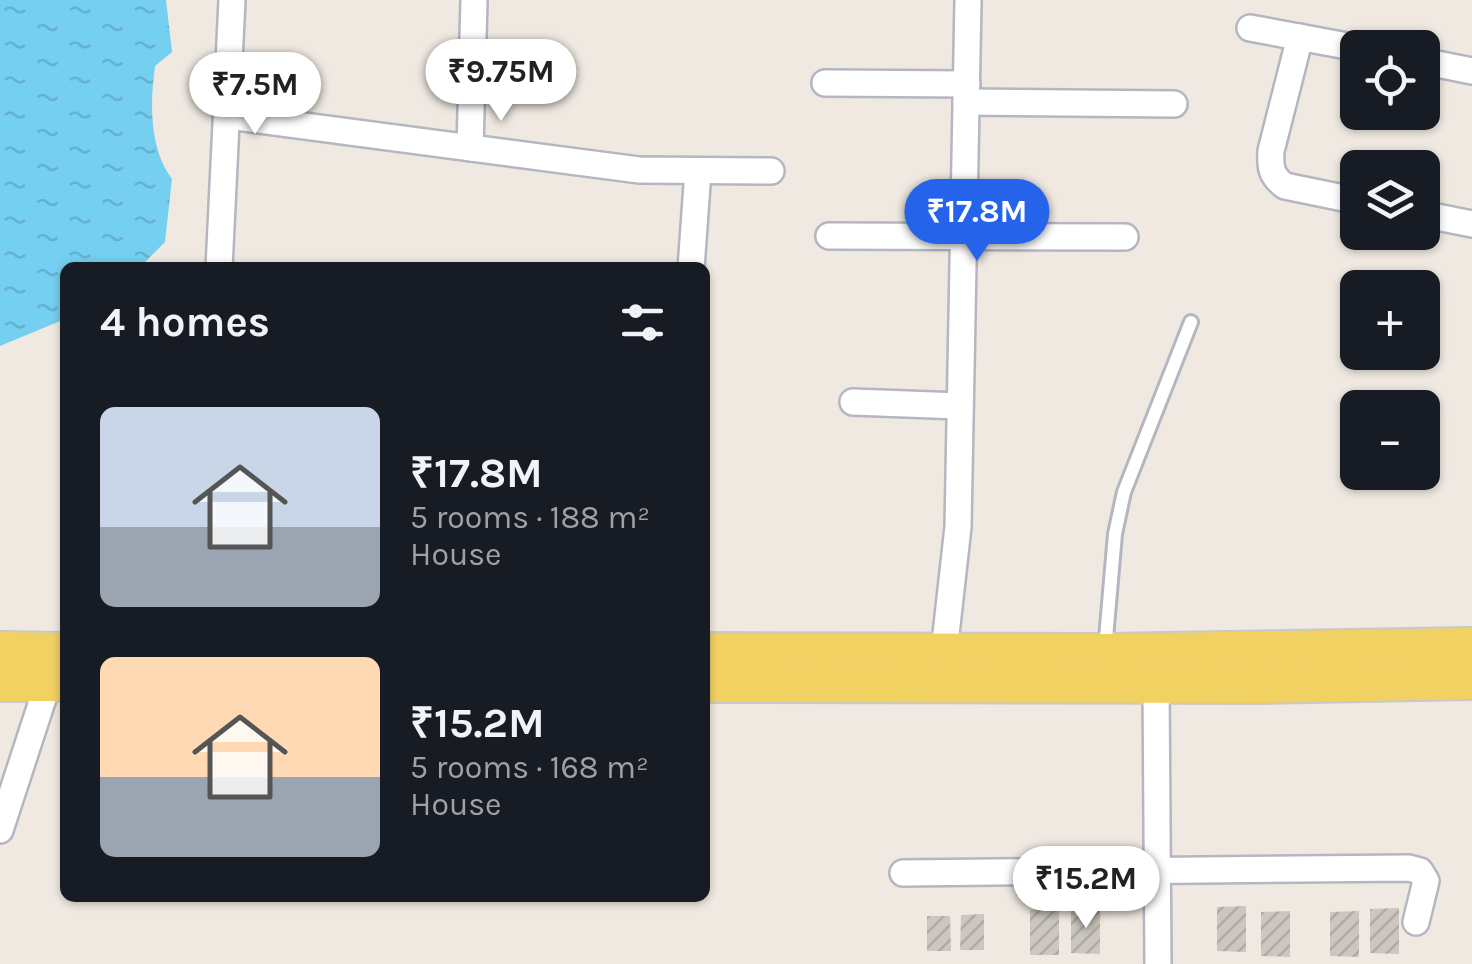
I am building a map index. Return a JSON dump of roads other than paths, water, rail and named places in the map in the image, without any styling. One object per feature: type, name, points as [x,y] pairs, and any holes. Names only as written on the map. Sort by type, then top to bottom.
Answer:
[{"type":"main road","points":[[710,652],[1472,647]]},
{"type":"main road","points":[[0,651],[60,661]]},
{"type":"main road","points":[[0,682],[60,661]]},
{"type":"main road","points":[[710,683],[1472,680]]},
{"type":"street","points":[[219,262],[232,0]]},
{"type":"street","points":[[470,148],[474,0]]},
{"type":"street","points":[[944,652],[958,528],[968,0]]},
{"type":"street","points":[[1250,28],[1340,45]]},
{"type":"street","points":[[1300,37],[1270,164],[1275,178],[1285,186],[1340,197]]},
{"type":"street","points":[[1440,65],[1472,71]]},
{"type":"street","points":[[825,82],[1174,104]]},
{"type":"street","points":[[228,116],[639,170],[771,171]]},
{"type":"street","points":[[691,262],[698,171]]},
{"type":"street","points":[[1440,218],[1472,224]]},
{"type":"street","points":[[829,236],[1125,237]]},
{"type":"street","points":[[853,402],[960,406]]},
{"type":"street","points":[[0,830],[60,661]]},
{"type":"street","points":[[1156,684],[1158,964]]},
{"type":"street","points":[[904,873],[1409,868],[1420,871],[1426,881],[1416,922]]},
{"type":"lane","points":[[1105,652],[1115,534],[1124,492],[1191,322]]},
{"type":"water","points":[[0,0],[166,0],[172,52],[155,66],[152,95],[155,139],[172,179],[165,242],[145,262],[60,262],[60,321],[0,346]]}]
